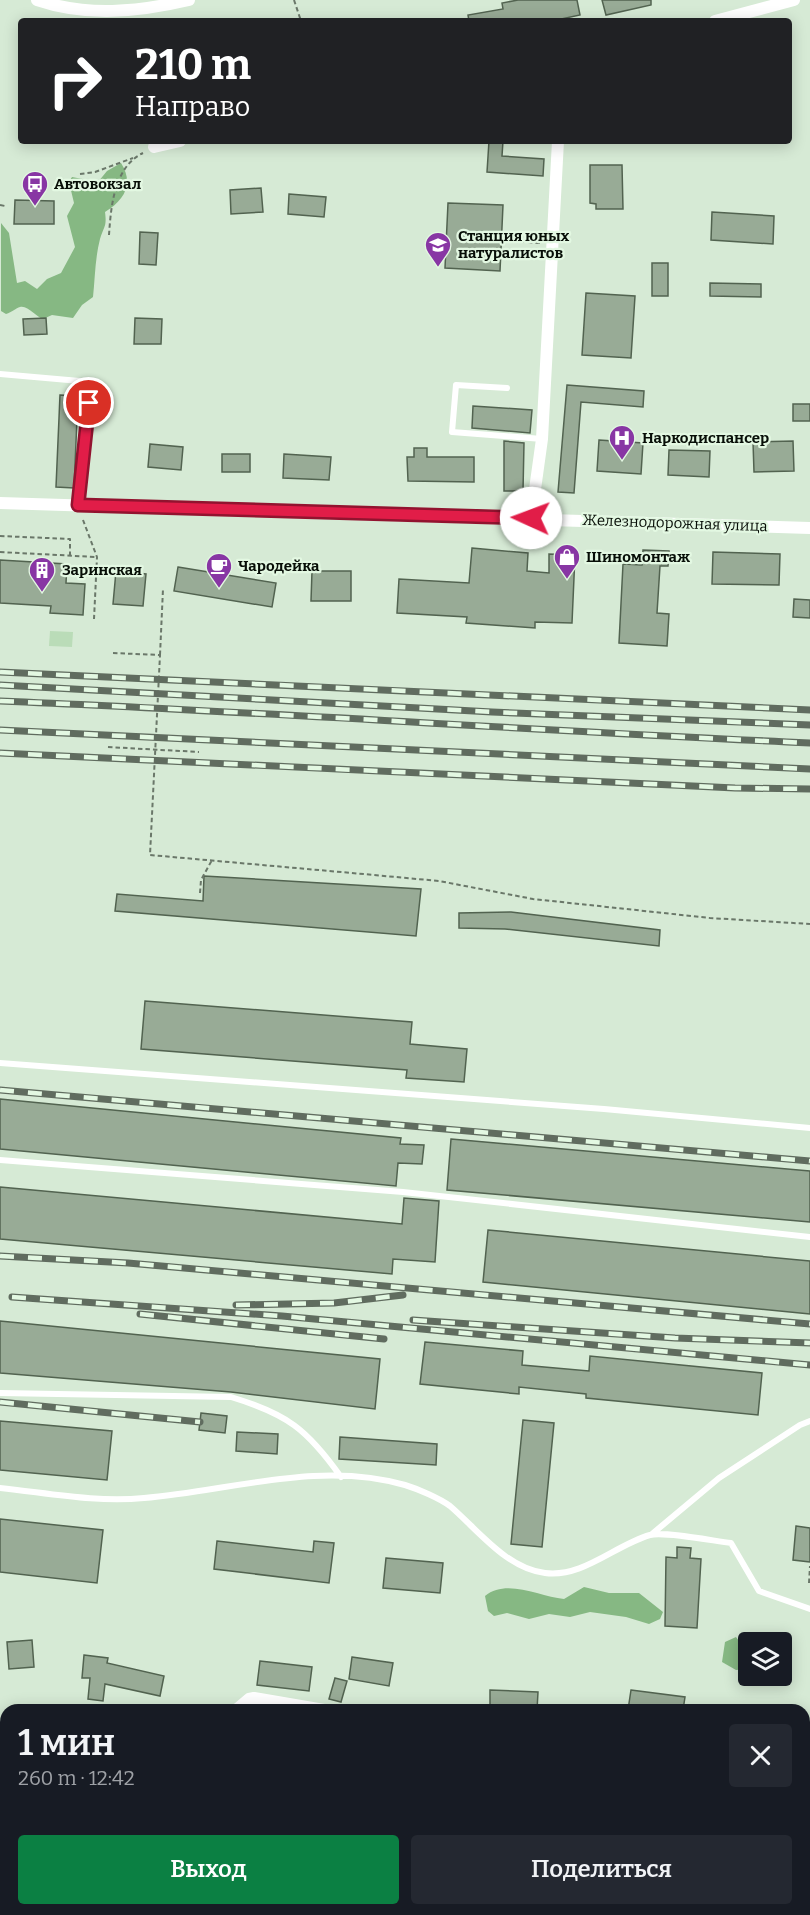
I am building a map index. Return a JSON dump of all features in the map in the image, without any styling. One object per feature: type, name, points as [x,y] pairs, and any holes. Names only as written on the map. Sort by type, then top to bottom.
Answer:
[{"type":"street","points":[[37,0],[90,11],[147,9],[189,0]]},
{"type":"street","points":[[726,18],[794,0]]},
{"type":"street","points":[[153,147],[166,144]]},
{"type":"street","points":[[531,518],[542,439],[558,144]]},
{"type":"street","name":"Железнодорожная улица","points":[[0,503],[810,528]]},
{"type":"street","points":[[243,1704],[254,1698],[289,1704]]},
{"type":"lane","points":[[0,374],[91,382],[78,505]]},
{"type":"lane","points":[[507,388],[456,385],[452,432],[542,439]]},
{"type":"lane","points":[[0,1062],[604,1108],[810,1128]]},
{"type":"lane","points":[[0,1160],[403,1192],[810,1237]]},
{"type":"lane","points":[[0,1393],[231,1397],[258,1405],[291,1421],[317,1443],[341,1477]]},
{"type":"lane","points":[[0,1488],[86,1498],[143,1499],[320,1475],[405,1485],[447,1504],[495,1547],[518,1563],[543,1573],[560,1574],[596,1561],[652,1534],[719,1478],[800,1425],[810,1421]]},
{"type":"lane","points":[[652,1534],[731,1543],[759,1591],[810,1609]]},
{"type":"path","points":[[294,0],[300,18]]},
{"type":"path","points":[[80,174],[94,172],[153,147]]},
{"type":"path","points":[[109,235],[115,190],[124,168],[136,156]]},
{"type":"path","points":[[0,205],[5,206]]},
{"type":"path","points":[[513,241],[551,243]]},
{"type":"path","points":[[78,505],[97,557],[94,619]]},
{"type":"path","points":[[0,536],[70,539],[70,556]]},
{"type":"path","points":[[0,552],[97,557]]},
{"type":"path","points":[[163,589],[150,855],[439,881],[533,899],[710,918],[810,924]]},
{"type":"path","points":[[113,653],[160,655]]},
{"type":"path","points":[[108,747],[199,752]]},
{"type":"path","points":[[200,893],[201,880],[211,860]]},
{"type":"path","points":[[809,1583],[810,1566]]},
{"type":"green space","points":[[121,163],[127,177],[127,184],[118,202],[105,212],[105,224],[97,254],[93,297],[82,305],[73,318],[52,315],[43,319],[23,307],[6,314],[1,311],[1,223],[9,233],[17,283],[25,281],[37,289],[47,279],[61,273],[75,247],[67,216],[74,203],[69,182],[72,177],[98,182],[107,171]]},
{"type":"green space","points":[[50,631],[73,632],[72,647],[49,646]]},
{"type":"green space","points":[[584,1587],[609,1593],[639,1593],[663,1612],[660,1619],[649,1624],[626,1617],[590,1612],[570,1617],[549,1614],[529,1619],[507,1613],[494,1616],[488,1611],[485,1596],[494,1591],[513,1589],[564,1599]]},
{"type":"green space","points":[[736,1637],[738,1640],[738,1670],[722,1662],[725,1642]]},
{"type":"building","points":[[518,0],[577,0],[580,15],[566,18],[468,18],[468,15],[503,9],[502,3]]},
{"type":"building","points":[[602,0],[651,0],[651,5],[606,15]]},
{"type":"building","points":[[489,144],[503,144],[502,156],[544,159],[543,176],[487,172]]},
{"type":"building","points":[[590,165],[622,165],[623,209],[596,209],[596,204],[590,203]]},
{"type":"building","points":[[261,188],[263,212],[231,214],[230,190]]},
{"type":"building","points":[[289,194],[326,197],[324,217],[288,214]]},
{"type":"building","points":[[15,200],[54,201],[54,224],[14,224]]},
{"type":"building","points":[[448,203],[503,205],[500,271],[445,268]]},
{"type":"building","points":[[712,212],[774,216],[773,244],[711,240]]},
{"type":"building","points":[[140,232],[158,233],[156,265],[139,264]]},
{"type":"building","points":[[652,263],[668,263],[668,296],[652,296]]},
{"type":"building","points":[[710,283],[761,284],[761,297],[710,296]]},
{"type":"building","points":[[586,293],[635,296],[631,358],[582,355]]},
{"type":"building","points":[[46,318],[47,334],[24,335],[23,319]]},
{"type":"building","points":[[135,318],[162,319],[161,344],[134,344]]},
{"type":"building","points":[[567,385],[644,391],[643,407],[581,402],[574,493],[558,492]]},
{"type":"building","points":[[60,395],[78,396],[74,488],[56,487]]},
{"type":"building","points":[[793,404],[810,404],[810,421],[793,421]]},
{"type":"building","points":[[473,406],[532,410],[530,433],[472,428]]},
{"type":"building","points":[[599,440],[643,443],[641,474],[597,471]]},
{"type":"building","points":[[504,441],[524,443],[523,491],[504,491]]},
{"type":"building","points":[[793,441],[794,471],[754,472],[753,442]]},
{"type":"building","points":[[150,444],[183,447],[181,470],[148,467]]},
{"type":"building","points":[[414,448],[427,448],[427,457],[474,457],[474,482],[408,481],[407,457],[414,457]]},
{"type":"building","points":[[669,450],[710,451],[709,477],[668,475]]},
{"type":"building","points":[[222,454],[250,454],[250,472],[222,472]]},
{"type":"building","points":[[284,454],[331,457],[329,480],[283,478]]},
{"type":"building","points":[[472,548],[528,553],[527,571],[549,573],[549,554],[575,555],[572,623],[535,622],[535,628],[466,623],[467,617],[397,613],[399,579],[469,583]]},
{"type":"building","points":[[643,550],[669,551],[668,566],[660,566],[657,613],[669,614],[667,646],[619,643],[623,564],[642,565]]},
{"type":"building","points":[[713,552],[780,554],[779,585],[712,584]]},
{"type":"building","name":"Заринская","points":[[0,560],[67,564],[66,583],[85,584],[83,615],[50,613],[51,606],[0,603]]},
{"type":"building","points":[[178,567],[276,583],[272,607],[174,591]]},
{"type":"building","points":[[116,571],[146,574],[143,606],[113,604]]},
{"type":"building","points":[[312,571],[351,571],[351,601],[311,601]]},
{"type":"building","points":[[794,599],[810,600],[810,618],[793,617]]},
{"type":"building","points":[[204,876],[421,889],[416,936],[115,911],[117,894],[203,901]]},
{"type":"building","points":[[511,912],[660,930],[659,946],[505,929],[459,928],[459,913]]},
{"type":"building","points":[[145,1001],[412,1022],[410,1044],[467,1049],[464,1082],[406,1078],[407,1070],[141,1049]]},
{"type":"building","points":[[0,1099],[401,1138],[400,1144],[424,1145],[422,1164],[398,1163],[396,1186],[0,1149]]},
{"type":"building","points":[[451,1139],[810,1171],[810,1222],[447,1190]]},
{"type":"building","points":[[0,1187],[402,1224],[404,1198],[439,1201],[435,1262],[393,1259],[392,1274],[0,1239]]},
{"type":"building","points":[[488,1230],[810,1261],[810,1314],[483,1282]]},
{"type":"building","points":[[0,1321],[380,1359],[375,1409],[231,1392],[0,1373]]},
{"type":"building","points":[[425,1342],[523,1351],[522,1365],[589,1371],[590,1356],[762,1373],[758,1415],[586,1398],[586,1394],[519,1387],[519,1394],[420,1384]]},
{"type":"building","points":[[201,1413],[227,1416],[225,1433],[199,1430]]},
{"type":"building","points":[[523,1420],[554,1423],[542,1547],[511,1544]]},
{"type":"building","points":[[0,1421],[112,1431],[107,1480],[0,1470]]},
{"type":"building","points":[[237,1432],[278,1434],[277,1454],[236,1451]]},
{"type":"building","points":[[340,1437],[437,1444],[436,1465],[339,1459]]},
{"type":"building","points":[[0,1519],[103,1530],[97,1583],[0,1572]]},
{"type":"building","points":[[796,1526],[810,1528],[810,1562],[793,1560]]},
{"type":"building","points":[[217,1541],[313,1552],[314,1541],[334,1543],[329,1583],[214,1569]]},
{"type":"building","points":[[677,1547],[691,1548],[690,1558],[701,1559],[697,1628],[665,1626],[666,1557],[677,1558]]},
{"type":"building","points":[[386,1558],[443,1563],[440,1593],[383,1588]]},
{"type":"building","points":[[32,1640],[34,1667],[9,1669],[7,1642]]},
{"type":"building","points":[[84,1655],[108,1658],[107,1663],[164,1676],[160,1696],[105,1684],[103,1701],[88,1699],[90,1678],[82,1678]]},
{"type":"building","points":[[352,1657],[393,1663],[389,1686],[349,1679]]},
{"type":"building","points":[[260,1661],[312,1667],[309,1691],[257,1685]]},
{"type":"building","points":[[335,1678],[347,1681],[341,1702],[329,1699]]},
{"type":"building","points":[[490,1690],[538,1692],[537,1704],[490,1704]]},
{"type":"building","points":[[631,1690],[685,1697],[684,1704],[629,1704]]},
{"type":"railway","points":[[0,672],[810,710]]},
{"type":"railway","points":[[0,685],[492,712],[810,725]]},
{"type":"railway","points":[[0,701],[810,743]]},
{"type":"railway","points":[[0,730],[810,769]]},
{"type":"railway","points":[[0,753],[735,788],[810,789]]},
{"type":"railway","points":[[0,1090],[810,1161]]},
{"type":"railway","points":[[0,1256],[128,1263],[810,1324]]},
{"type":"railway","points":[[236,1305],[334,1303],[403,1295]]},
{"type":"railway","points":[[12,1297],[282,1316],[810,1365]]},
{"type":"railway","points":[[140,1314],[384,1339]]},
{"type":"railway","points":[[413,1320],[675,1338],[810,1343]]},
{"type":"railway","points":[[0,1402],[200,1422]]},
{"type":"place","name":"Автовокзал","points":[[35,207]]},
{"type":"place","name":"Станция юных натуралистов","points":[[438,268]]},
{"type":"place","name":"Наркодиспансер","points":[[622,461]]},
{"type":"place","name":"Шиномонтаж","points":[[567,580]]},
{"type":"place","name":"Чародейка","points":[[219,589]]},
{"type":"place","name":"Заринская","points":[[42,593]]},
{"type":"route","points":[[89,403],[78,505],[531,518]]}]
